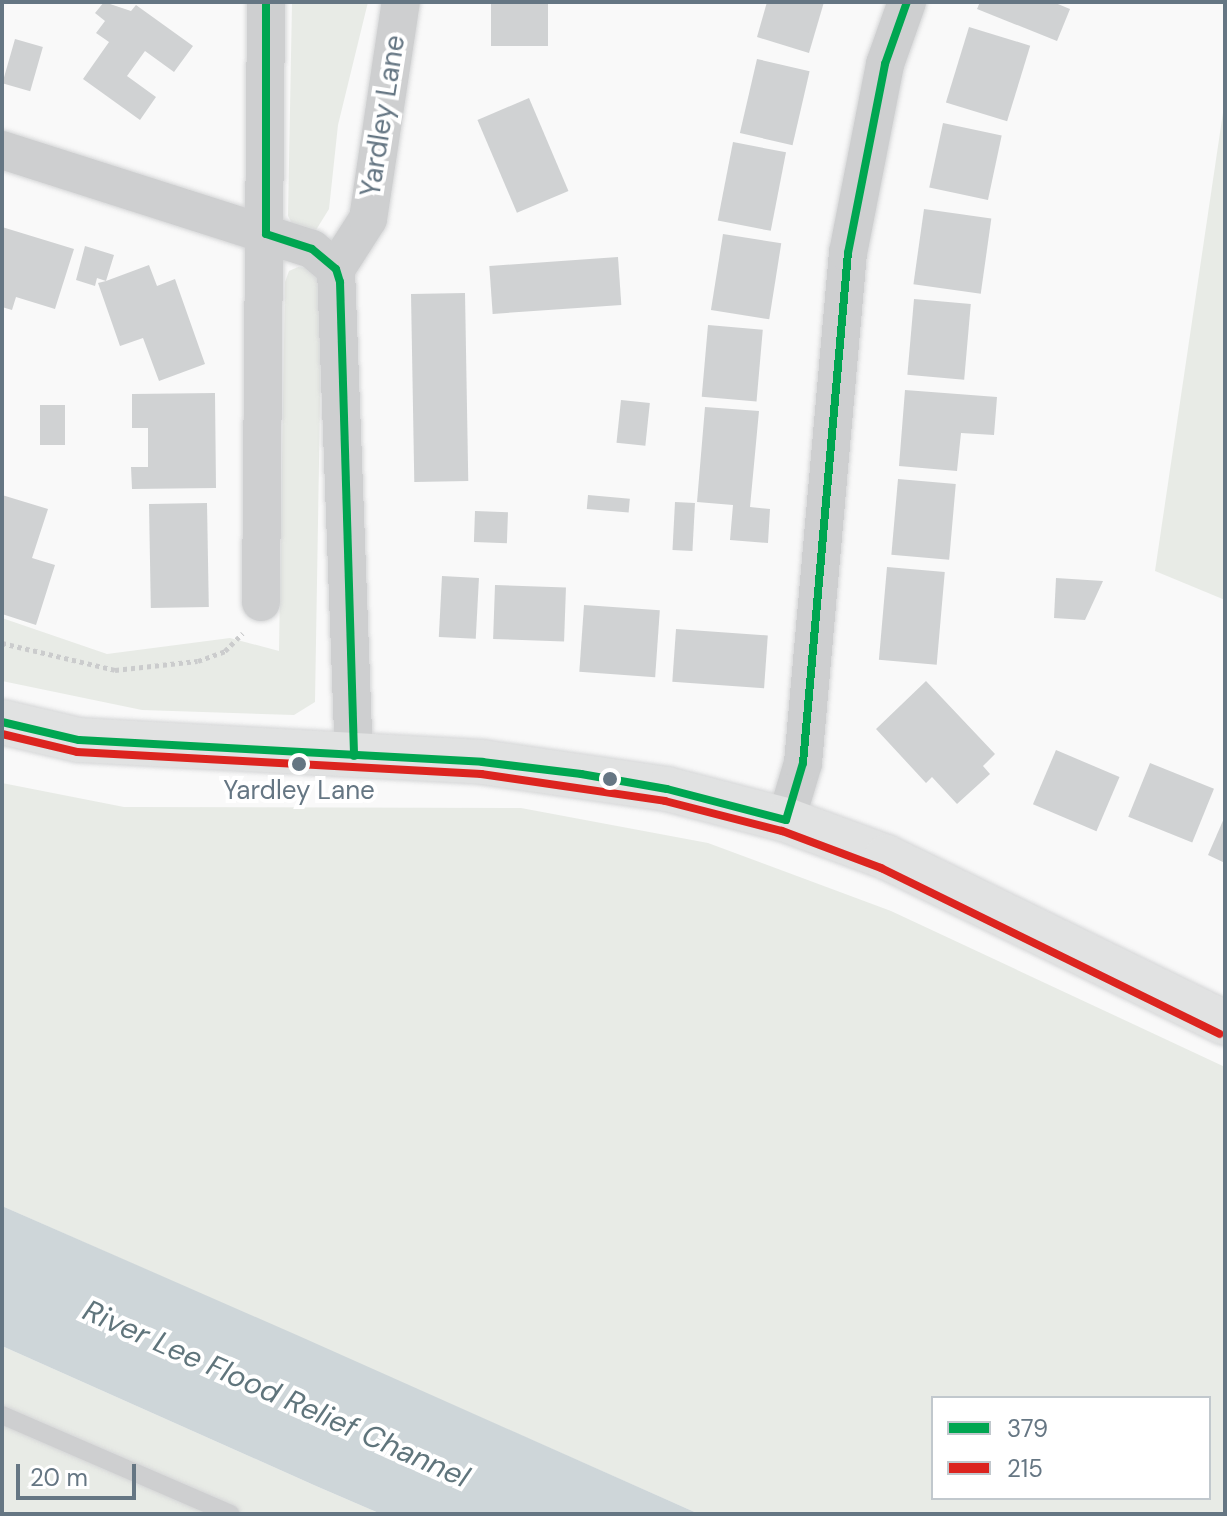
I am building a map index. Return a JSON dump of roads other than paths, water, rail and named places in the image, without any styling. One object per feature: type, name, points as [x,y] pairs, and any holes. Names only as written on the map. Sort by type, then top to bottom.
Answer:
[{"type":"main road","points":[[2,722],[79,740],[354,756],[581,774],[667,789],[786,820],[886,857],[1225,1023]]},
{"type":"street","points":[[261,602],[266,2]]},
{"type":"street","name":"Yardley Lane","points":[[336,269],[368,219],[401,2]]},
{"type":"street","points":[[786,820],[804,747],[848,253],[885,64],[907,2]]},
{"type":"street","points":[[2,150],[312,249],[336,269],[354,756]]},
{"type":"lane","points":[[2,1415],[231,1514]]},
{"type":"water","name":"River Lee Flood Relief Channel","points":[[2,1206],[699,1514],[381,1514],[316,1486],[2,1346]]},
{"type":"place","name":"Yardley Lane","points":[[299,764]]}]
